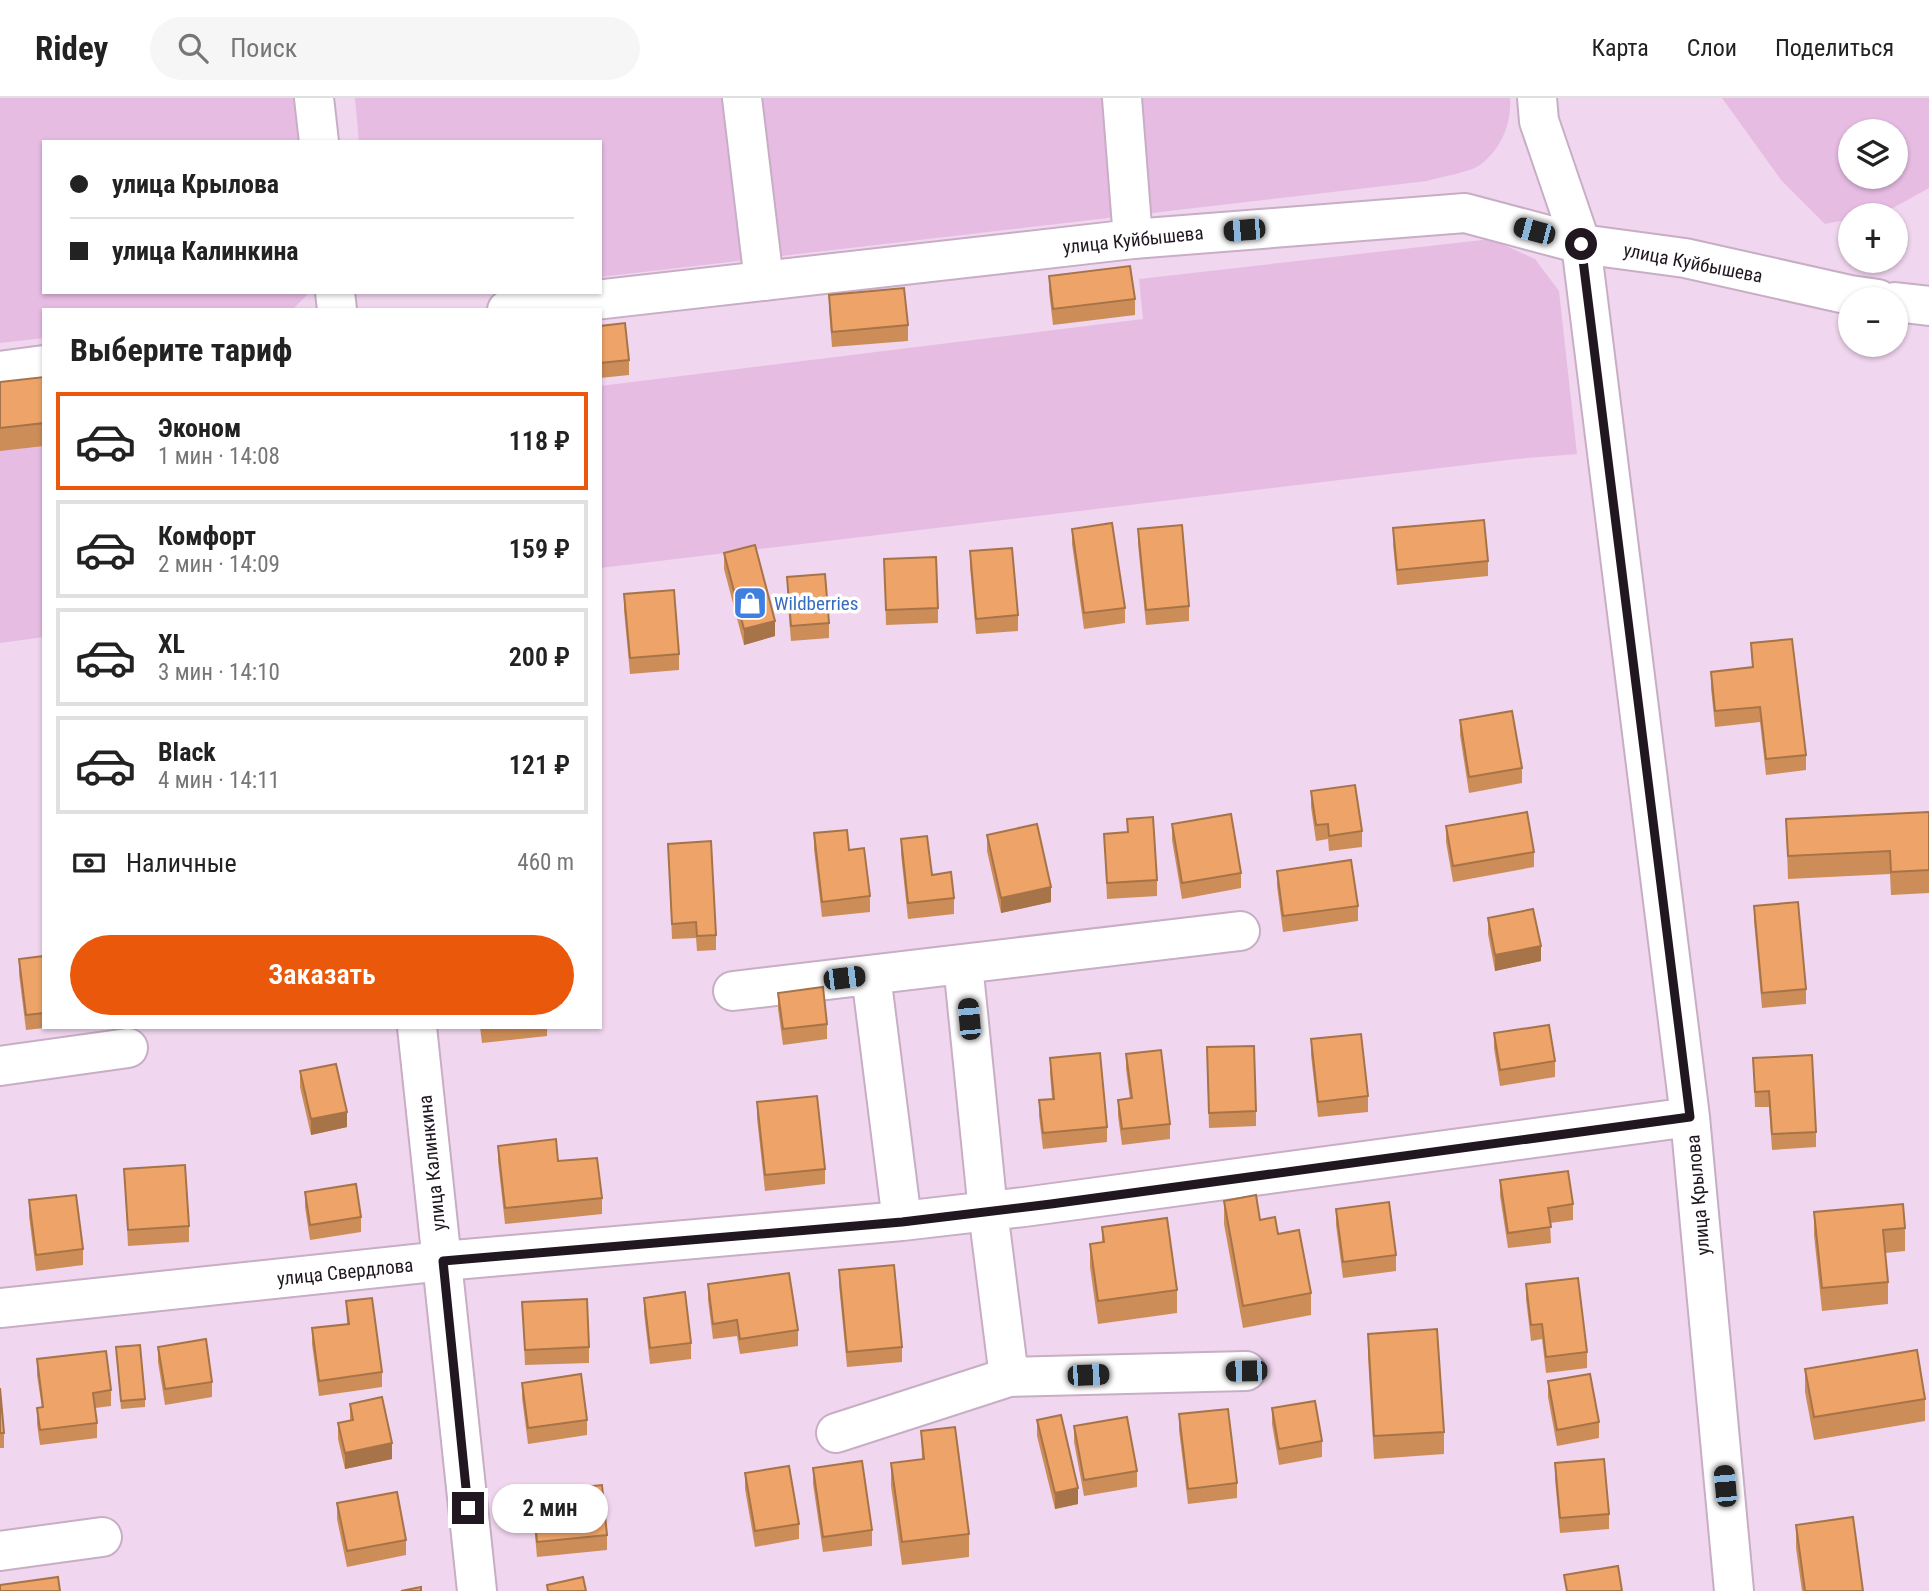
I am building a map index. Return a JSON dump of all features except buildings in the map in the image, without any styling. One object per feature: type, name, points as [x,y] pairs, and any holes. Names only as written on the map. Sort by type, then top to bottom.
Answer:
[{"type":"street","points":[[314,98],[319,140]]},
{"type":"street","points":[[742,98],[764,281]]},
{"type":"street","points":[[1122,98],[1133,239]]},
{"type":"street","name":"улица Крылова","points":[[1537,98],[1539,121],[1581,244],[1690,1117],[1734,1591]]},
{"type":"street","name":"улица Куйбышева","points":[[525,308],[1133,239],[1465,213],[1581,244],[1685,258],[1838,292]]},
{"type":"street","points":[[1908,304],[1929,306]]},
{"type":"street","points":[[0,371],[42,365]]},
{"type":"street","points":[[733,991],[1240,931]]},
{"type":"street","points":[[963,964],[988,1211],[1009,1377]]},
{"type":"street","points":[[872,975],[902,1222]]},
{"type":"street","name":"улица Калинкина","points":[[417,1029],[477,1591]]},
{"type":"street","points":[[0,1066],[128,1048]]},
{"type":"street","name":"улица Свердлова","points":[[0,1308],[443,1261],[902,1222],[1690,1117]]},
{"type":"street","points":[[836,1433],[1009,1377],[1246,1371]]},
{"type":"street","points":[[0,1551],[102,1537]]},
{"type":"shaded area","points":[[0,98],[297,98],[300,140],[42,140],[42,294],[308,294],[294,308],[42,308],[42,338],[0,343]]},
{"type":"shaded area","points":[[355,98],[1510,98],[1504,135],[1487,159],[1470,170],[1427,181],[602,277],[602,140],[359,140]]},
{"type":"shaded area","points":[[1722,98],[1929,98],[1929,188],[1902,203],[1838,203],[1838,221],[1825,224],[1781,180]]},
{"type":"shaded area","points":[[1491,239],[1535,259],[1559,291],[1577,454],[1516,459],[602,568],[602,386],[1143,319],[1139,279]]},
{"type":"shaded area","points":[[42,393],[42,637],[0,643],[0,398]]},
{"type":"place","name":"Wildberries","points":[[750,603]]},
{"type":"route","points":[[468,1508],[443,1261],[902,1222],[1690,1117],[1581,244]]}]
